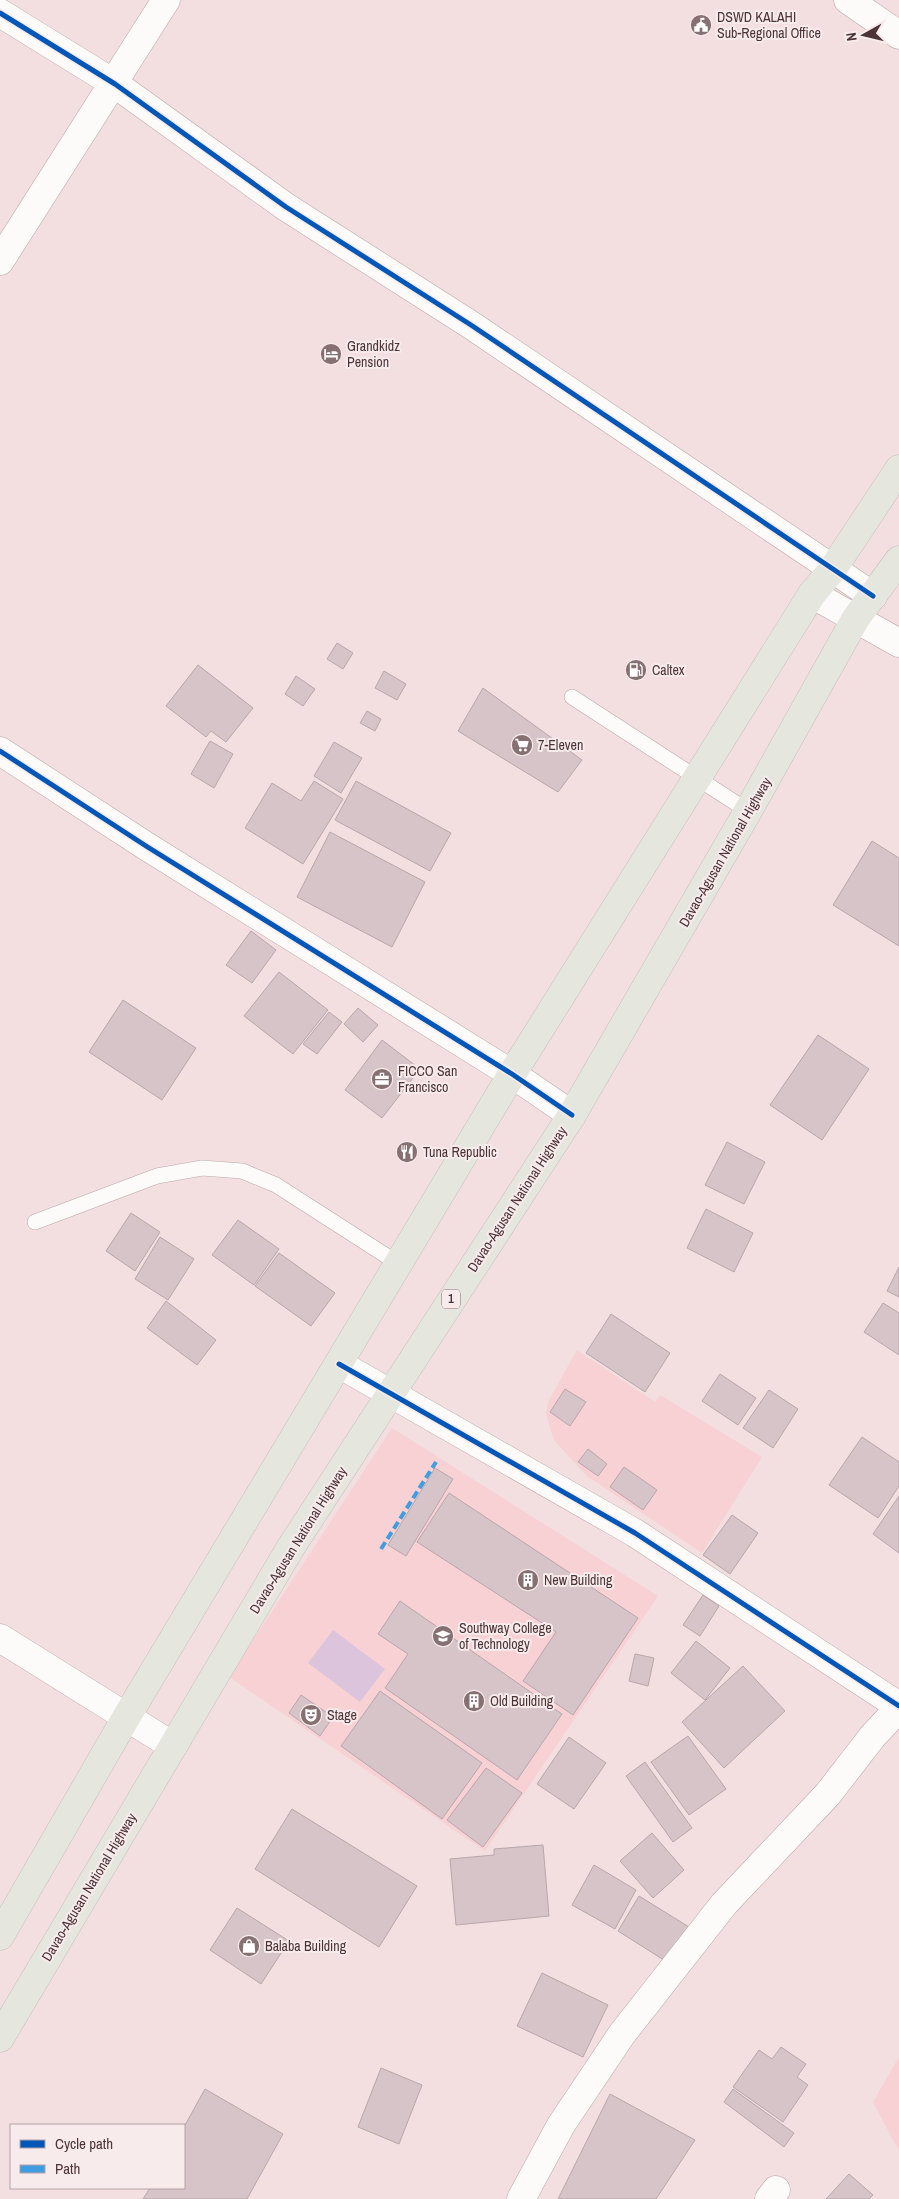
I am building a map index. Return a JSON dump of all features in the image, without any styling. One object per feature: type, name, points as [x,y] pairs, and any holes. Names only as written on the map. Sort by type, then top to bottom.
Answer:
[{"type":"highway","points":[[0,1936],[127,1716],[512,1074],[812,594],[832,570],[899,469]]},
{"type":"highway","name":"Davao-Agusan National Highway","points":[[0,2038],[291,1548],[572,1115],[748,811],[856,618],[899,560]]},
{"type":"street","points":[[0,261],[115,84],[166,0]]},
{"type":"street","points":[[848,0],[899,35]]},
{"type":"street","points":[[0,13],[115,84],[286,206],[471,326],[873,596]]},
{"type":"street","points":[[812,594],[899,643]]},
{"type":"street","points":[[0,751],[146,846],[512,1074],[572,1115]]},
{"type":"street","points":[[339,1364],[635,1533],[899,1707],[872,1737],[828,1794],[724,1904],[622,2034],[561,2125],[521,2199]]},
{"type":"street","points":[[0,1638],[173,1746]]},
{"type":"lane","points":[[572,697],[748,811]]},
{"type":"lane","points":[[35,1222],[157,1176],[202,1168],[242,1171],[276,1185],[399,1264]]},
{"type":"shaded area","points":[[577,1350],[655,1402],[660,1395],[762,1457],[702,1553],[587,1476],[554,1440],[546,1414],[548,1402]]},
{"type":"shaded area","name":"Southway College of Technology","points":[[392,1428],[658,1596],[485,1851],[229,1677]]},
{"type":"shaded area","points":[[333,1630],[385,1669],[360,1702],[308,1663]]},
{"type":"shaded area","points":[[899,2057],[899,2151],[873,2102]]},
{"type":"building","points":[[337,643],[353,653],[343,669],[327,659]]},
{"type":"building","points":[[198,665],[253,708],[226,742],[211,731],[206,737],[166,706]]},
{"type":"building","points":[[384,671],[406,684],[397,700],[375,688]]},
{"type":"building","points":[[296,676],[315,689],[303,706],[285,694]]},
{"type":"building","name":"7-Eleven","points":[[483,688],[582,760],[558,792],[458,731]]},
{"type":"building","points":[[367,711],[381,719],[375,731],[360,723]]},
{"type":"building","points":[[210,741],[233,754],[214,788],[191,774]]},
{"type":"building","points":[[334,742],[362,758],[341,793],[314,776]]},
{"type":"building","points":[[314,781],[343,799],[303,864],[245,828],[272,783],[301,801]]},
{"type":"building","points":[[356,781],[451,833],[430,871],[335,820]]},
{"type":"building","points":[[330,832],[425,882],[392,947],[297,897]]},
{"type":"building","points":[[872,841],[899,858],[899,946],[833,905]]},
{"type":"building","points":[[251,931],[276,950],[252,983],[226,965]]},
{"type":"building","points":[[279,972],[328,1010],[293,1054],[244,1016]]},
{"type":"building","points":[[123,1000],[196,1048],[162,1100],[89,1052]]},
{"type":"building","points":[[358,1008],[378,1025],[363,1042],[344,1024]]},
{"type":"building","points":[[329,1012],[342,1022],[317,1054],[303,1044]]},
{"type":"building","points":[[818,1035],[869,1069],[822,1140],[770,1105]]},
{"type":"building","name":"FICCO San Francisco","points":[[382,1040],[420,1069],[382,1118],[345,1090]]},
{"type":"building","points":[[727,1142],[765,1162],[744,1204],[705,1185]]},
{"type":"building","points":[[706,1209],[753,1233],[734,1272],[687,1248]]},
{"type":"building","points":[[131,1213],[160,1232],[135,1271],[106,1251]]},
{"type":"building","points":[[238,1220],[279,1249],[254,1285],[212,1255]]},
{"type":"building","points":[[160,1237],[194,1259],[168,1300],[135,1279]]},
{"type":"building","points":[[279,1253],[335,1293],[311,1326],[255,1286]]},
{"type":"building","points":[[899,1267],[899,1297],[887,1291]]},
{"type":"building","points":[[166,1301],[216,1340],[197,1365],[147,1328]]},
{"type":"building","points":[[883,1303],[899,1313],[899,1355],[864,1332]]},
{"type":"building","points":[[611,1314],[670,1353],[645,1392],[586,1353]]},
{"type":"building","points":[[720,1374],[756,1398],[738,1425],[702,1401]]},
{"type":"building","points":[[565,1389],[586,1402],[570,1426],[550,1412]]},
{"type":"building","points":[[769,1390],[798,1409],[773,1448],[743,1428]]},
{"type":"building","points":[[862,1437],[899,1462],[899,1486],[878,1518],[829,1485]]},
{"type":"building","points":[[588,1449],[607,1464],[598,1476],[578,1462]]},
{"type":"building","points":[[624,1467],[657,1490],[643,1510],[610,1487]]},
{"type":"building","points":[[435,1468],[453,1479],[406,1556],[388,1545]]},
{"type":"building","name":"New Building","points":[[449,1493],[638,1618],[573,1715],[523,1681],[556,1632],[417,1542]]},
{"type":"building","points":[[899,1496],[899,1553],[873,1534]]},
{"type":"building","points":[[732,1515],[758,1533],[730,1574],[703,1555]]},
{"type":"building","points":[[703,1595],[719,1606],[700,1636],[683,1625]]},
{"type":"building","name":"Old Building","points":[[400,1601],[562,1714],[517,1780],[385,1688],[408,1654],[378,1634]]},
{"type":"building","points":[[696,1641],[730,1668],[705,1700],[671,1673]]},
{"type":"building","points":[[635,1654],[654,1658],[648,1686],[629,1681]]},
{"type":"building","points":[[743,1666],[785,1711],[724,1768],[682,1722]]},
{"type":"building","points":[[380,1691],[482,1763],[442,1819],[341,1746]]},
{"type":"building","name":"Stage","points":[[301,1695],[333,1717],[320,1736],[289,1713]]},
{"type":"building","points":[[688,1736],[726,1789],[689,1815],[651,1762]]},
{"type":"building","points":[[569,1737],[606,1763],[574,1809],[537,1784]]},
{"type":"building","points":[[645,1762],[692,1828],[673,1842],[626,1776]]},
{"type":"building","points":[[486,1768],[522,1793],[483,1847],[447,1820]]},
{"type":"building","points":[[292,1809],[417,1886],[379,1947],[255,1869]]},
{"type":"building","points":[[652,1833],[684,1870],[653,1898],[620,1861]]},
{"type":"building","points":[[543,1845],[549,1916],[456,1925],[450,1859],[494,1855],[494,1849]]},
{"type":"building","points":[[594,1865],[636,1890],[615,1929],[572,1905]]},
{"type":"building","points":[[639,1896],[689,1927],[667,1962],[618,1931]]},
{"type":"building","name":"Balaba Building","points":[[237,1908],[289,1941],[261,1984],[210,1950]]},
{"type":"building","points":[[542,1973],[608,2005],[583,2057],[517,2026]]},
{"type":"building","points":[[781,2047],[806,2064],[797,2077],[808,2085],[783,2122],[733,2087],[759,2050],[772,2059]]},
{"type":"building","points":[[381,2068],[422,2085],[399,2144],[358,2127]]},
{"type":"building","points":[[205,2089],[283,2134],[247,2199],[143,2199],[149,2189],[185,2189],[185,2125]]},
{"type":"building","points":[[733,2089],[794,2133],[784,2147],[724,2102]]},
{"type":"building","points":[[610,2094],[695,2140],[656,2199],[558,2199]]},
{"type":"building","points":[[849,2174],[873,2195],[869,2199],[826,2199]]},
{"type":"marked path","points":[[381,1549],[436,1462]]},
{"type":"cycle path","points":[[0,13],[115,84],[286,207],[471,325],[873,596]]},
{"type":"cycle path","points":[[0,751],[146,846],[512,1074],[572,1115]]},
{"type":"cycle path","points":[[339,1364],[635,1533],[899,1706]]},
{"type":"place","name":"DSWD KALAHI Sub-Regional Office","points":[[701,25]]},
{"type":"place","name":"Grandkidz Pension","points":[[331,354]]},
{"type":"place","name":"Caltex","points":[[636,670]]},
{"type":"place","name":"7-Eleven","points":[[522,745]]},
{"type":"place","name":"FICCO San Francisco","points":[[382,1079]]},
{"type":"place","name":"Tuna Republic","points":[[407,1152]]},
{"type":"place","name":"New Building","points":[[528,1580]]},
{"type":"place","name":"Southway College of Technology","points":[[443,1636]]},
{"type":"place","name":"Old Building","points":[[474,1701]]},
{"type":"place","name":"Stage","points":[[311,1715]]},
{"type":"place","name":"Balaba Building","points":[[249,1946]]}]
